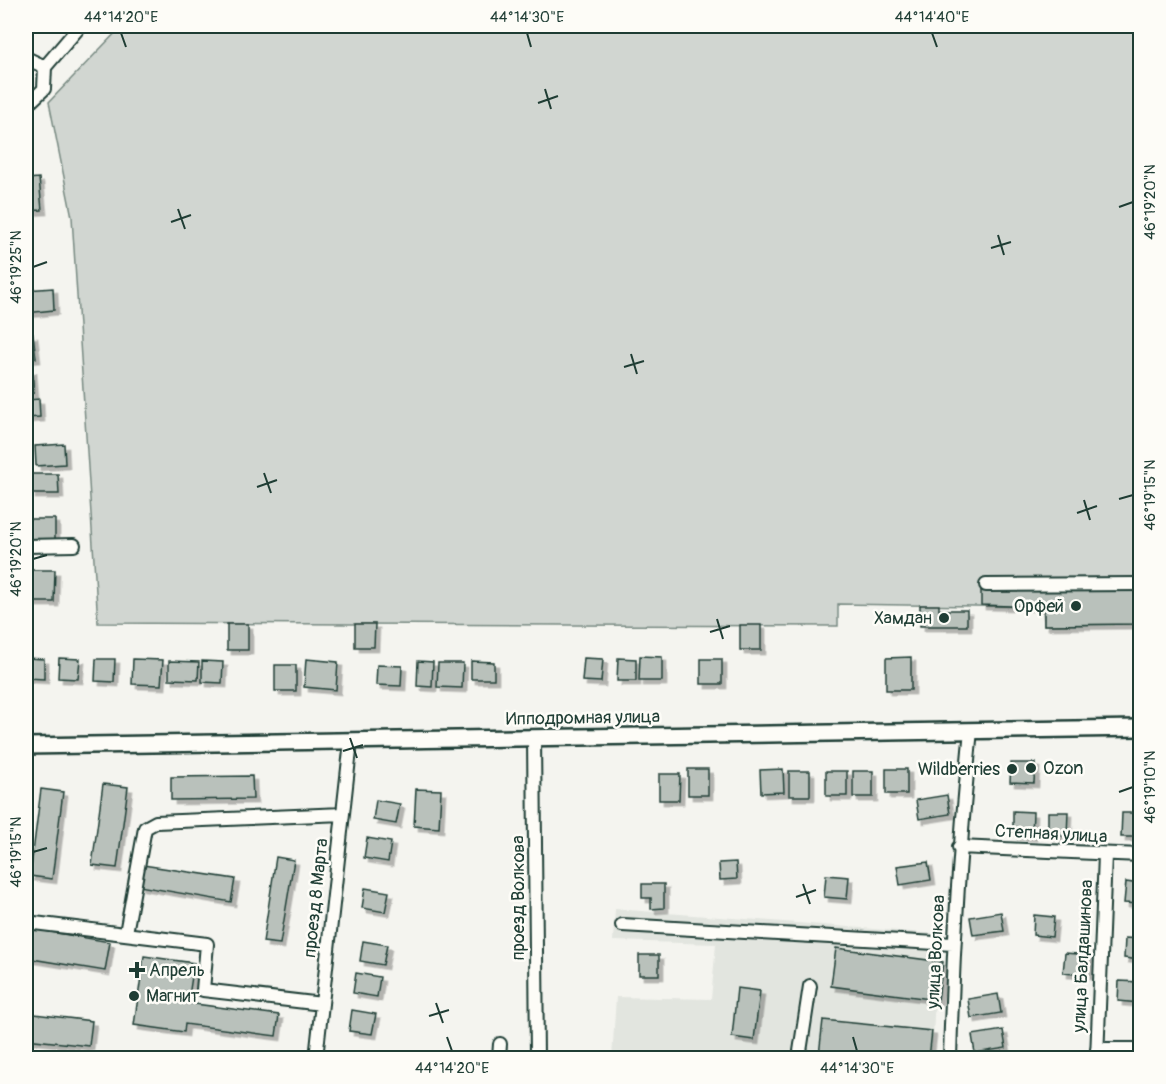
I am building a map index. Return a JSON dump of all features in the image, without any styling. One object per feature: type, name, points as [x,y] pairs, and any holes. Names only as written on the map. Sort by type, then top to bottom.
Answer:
[{"type":"main road","name":"Ипподромная улица","points":[[26,746],[1140,728]]},
{"type":"street","points":[[26,106],[44,90],[45,67],[80,26]]},
{"type":"street","points":[[26,58],[45,67]]},
{"type":"street","points":[[26,546],[74,545]]},
{"type":"street","points":[[986,585],[1140,584]]},
{"type":"street","points":[[959,847],[971,730]]},
{"type":"street","name":"проезд Волкова","points":[[534,738],[537,1057]]},
{"type":"street","name":"проезд 8 Марта","points":[[316,1059],[351,741]]},
{"type":"street","points":[[126,933],[145,828],[156,822],[343,814]]},
{"type":"street","name":"Степная улица","points":[[959,847],[1140,855]]},
{"type":"street","name":"улица Волкова","points":[[950,1059],[953,944],[959,847]]},
{"type":"street","name":"улица Балдашинова","points":[[1097,1054],[1106,855]]},
{"type":"street","points":[[26,922],[207,944],[203,990],[322,1004]]},
{"type":"street","points":[[622,925],[953,944]]},
{"type":"street","points":[[799,1059],[810,986]]},
{"type":"street","points":[[499,1059],[500,1044]]},
{"type":"street","points":[[1097,1054],[1140,1049]]},
{"type":"shaded area","points":[[122,26],[1140,26],[1140,624],[1044,625],[1043,607],[838,604],[838,626],[98,623],[72,217],[49,102]]},
{"type":"shaded area","points":[[615,909],[938,934],[932,1058],[612,1058],[616,997],[711,999],[716,944],[613,941]]},
{"type":"building","points":[[39,178],[42,210],[26,211],[26,179]]},
{"type":"building","points":[[53,288],[54,310],[26,313],[26,290]]},
{"type":"building","points":[[33,334],[36,358],[26,359],[26,335]]},
{"type":"building","points":[[32,369],[34,393],[26,394],[26,370]]},
{"type":"building","points":[[39,399],[40,417],[26,418],[26,400]]},
{"type":"building","points":[[64,444],[65,464],[36,466],[35,446]]},
{"type":"building","points":[[31,474],[58,474],[59,494],[31,494]]},
{"type":"building","points":[[26,519],[55,519],[55,539],[26,539]]},
{"type":"building","points":[[30,570],[55,570],[54,602],[29,602]]},
{"type":"building","name":"Орфей","points":[[1140,588],[1140,624],[1044,625],[1044,607],[981,605],[981,589]]},
{"type":"building","name":"Хамдан","points":[[920,605],[939,605],[939,610],[967,610],[967,626],[920,626]]},
{"type":"building","points":[[227,624],[248,624],[248,650],[227,650]]},
{"type":"building","points":[[355,624],[375,624],[374,647],[355,647]]},
{"type":"building","points":[[740,625],[761,625],[761,650],[740,650]]},
{"type":"building","points":[[640,656],[662,657],[662,681],[639,681]]},
{"type":"building","points":[[911,657],[911,690],[886,690],[886,658]]},
{"type":"building","points":[[26,658],[44,659],[44,679],[26,678]]},
{"type":"building","points":[[59,658],[80,659],[78,679],[58,678]]},
{"type":"building","points":[[584,658],[603,659],[601,682],[582,681]]},
{"type":"building","points":[[618,658],[636,659],[636,681],[617,681]]},
{"type":"building","points":[[96,659],[115,659],[114,682],[95,681]]},
{"type":"building","points":[[133,659],[163,660],[161,685],[132,684]]},
{"type":"building","points":[[306,659],[338,662],[336,690],[304,687]]},
{"type":"building","points":[[701,659],[722,659],[722,684],[701,684]]},
{"type":"building","points":[[169,661],[199,662],[198,680],[169,679]]},
{"type":"building","points":[[202,661],[223,662],[222,683],[202,682]]},
{"type":"building","points":[[418,661],[433,662],[432,687],[417,686]]},
{"type":"building","points":[[471,661],[494,662],[494,679],[471,679]]},
{"type":"building","points":[[438,663],[463,663],[462,688],[437,687]]},
{"type":"building","points":[[275,665],[296,665],[296,691],[275,691]]},
{"type":"building","points":[[377,665],[402,666],[401,686],[376,685]]},
{"type":"building","points":[[1011,763],[1035,763],[1034,783],[1010,782]]},
{"type":"building","points":[[688,769],[708,769],[708,795],[688,795]]},
{"type":"building","points":[[783,769],[784,792],[761,793],[760,770]]},
{"type":"building","points":[[886,769],[907,769],[907,794],[886,794]]},
{"type":"building","points":[[789,771],[810,771],[810,796],[789,796]]},
{"type":"building","points":[[826,771],[847,771],[847,796],[826,796]]},
{"type":"building","points":[[853,771],[873,771],[873,797],[853,797]]},
{"type":"building","points":[[659,774],[680,774],[679,800],[659,800]]},
{"type":"building","points":[[252,776],[253,799],[171,800],[171,777]]},
{"type":"building","points":[[103,784],[128,787],[117,868],[92,865]]},
{"type":"building","points":[[41,789],[63,792],[52,879],[30,876]]},
{"type":"building","points":[[416,789],[441,790],[439,828],[414,826]]},
{"type":"building","points":[[947,795],[950,814],[919,819],[916,800]]},
{"type":"building","points":[[376,800],[400,804],[396,824],[373,820]]},
{"type":"building","points":[[1013,811],[1033,812],[1032,836],[1013,835]]},
{"type":"building","points":[[1048,812],[1068,812],[1067,836],[1048,836]]},
{"type":"building","points":[[1122,813],[1140,813],[1140,837],[1121,837]]},
{"type":"building","points":[[367,838],[391,842],[388,862],[364,858]]},
{"type":"building","points":[[276,857],[294,860],[280,944],[263,942]]},
{"type":"building","points":[[736,862],[737,879],[720,880],[719,863]]},
{"type":"building","points":[[928,862],[931,880],[900,885],[897,866]]},
{"type":"building","points":[[143,865],[235,879],[231,902],[139,886]]},
{"type":"building","points":[[826,875],[849,877],[847,899],[824,897]]},
{"type":"building","points":[[1126,882],[1140,884],[1140,904],[1124,903]]},
{"type":"building","points":[[642,884],[664,884],[664,908],[651,909],[651,898],[642,898]]},
{"type":"building","points":[[365,888],[389,892],[385,912],[362,908]]},
{"type":"building","points":[[1001,912],[1004,931],[973,935],[970,917]]},
{"type":"building","points":[[1034,915],[1054,917],[1052,937],[1033,935]]},
{"type":"building","points":[[27,928],[110,942],[105,971],[26,958]]},
{"type":"building","points":[[1125,938],[1140,939],[1140,960],[1124,958]]},
{"type":"building","points":[[363,941],[387,945],[383,965],[360,961]]},
{"type":"building","points":[[836,948],[943,962],[938,1000],[831,986]]},
{"type":"building","points":[[1065,953],[1089,955],[1087,975],[1063,973]]},
{"type":"building","points":[[639,955],[659,955],[659,975],[639,975]]},
{"type":"building","points":[[144,956],[194,963],[188,1003],[279,1015],[276,1036],[185,1024],[184,1032],[134,1025]]},
{"type":"building","points":[[356,973],[380,977],[377,997],[353,993]]},
{"type":"building","points":[[1119,981],[1140,982],[1140,1003],[1118,1001]]},
{"type":"building","points":[[737,988],[760,991],[754,1040],[732,1037]]},
{"type":"building","points":[[998,994],[1001,1013],[971,1018],[968,999]]},
{"type":"building","points":[[352,1010],[376,1014],[372,1034],[349,1031]]},
{"type":"building","points":[[26,1013],[92,1021],[89,1046],[26,1039]]},
{"type":"building","points":[[823,1020],[932,1031],[929,1058],[851,1058],[819,1055]]},
{"type":"building","points":[[1003,1030],[1006,1048],[975,1053],[972,1035]]},
{"type":"place","name":"Орфей","points":[[1076,606]]},
{"type":"place","name":"Хамдан","points":[[944,618]]},
{"type":"place","name":"Ozon","points":[[1031,768]]},
{"type":"place","name":"Wildberries","points":[[1012,769]]},
{"type":"place","name":"Апрель","points":[[137,970]]},
{"type":"place","name":"Магнит","points":[[134,996]]}]
